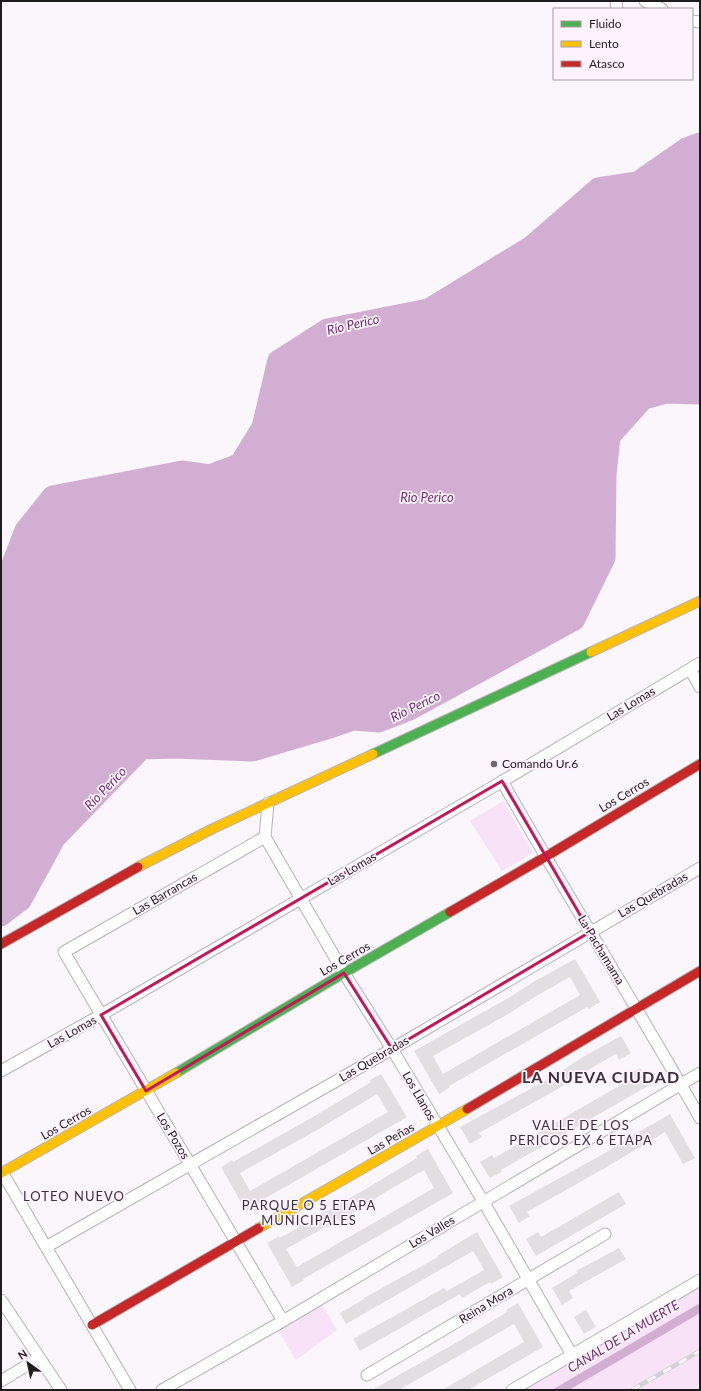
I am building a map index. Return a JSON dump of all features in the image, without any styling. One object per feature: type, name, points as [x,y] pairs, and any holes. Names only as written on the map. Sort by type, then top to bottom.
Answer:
[{"type":"street","points":[[645,1],[660,8]]},
{"type":"street","points":[[1,944],[154,858],[268,803],[700,601]]},
{"type":"street","name":"Las Lomas","points":[[1,1071],[101,1016],[700,663]]},
{"type":"street","points":[[690,669],[700,687]]},
{"type":"street","name":"Los Cerros","points":[[2,1173],[146,1091],[344,973],[545,857],[700,764]]},
{"type":"street","name":"La Pachamama","points":[[502,781],[545,857],[700,1118]]},
{"type":"street","points":[[265,837],[268,803]]},
{"type":"street","name":"Los Llanos","points":[[265,837],[344,973],[438,1126],[572,1355]]},
{"type":"street","name":"Las Barrancas","points":[[64,952],[265,837]]},
{"type":"street","name":"Las Quebradas","points":[[46,1247],[392,1049],[700,868]]},
{"type":"street","name":"Los Pozos","points":[[64,952],[283,1321]]},
{"type":"street","name":"Las Peñas","points":[[92,1325],[438,1126],[700,971]]},
{"type":"street","name":"Los Valles","points":[[162,1390],[283,1321],[482,1201],[700,1073]]},
{"type":"street","points":[[2,1173],[130,1390]]},
{"type":"street","name":"Reina Mora","points":[[367,1375],[604,1234]]},
{"type":"street","points":[[512,1390],[700,1280]]},
{"type":"street","points":[[1,1300],[61,1390]]},
{"type":"street","points":[[1,1381],[39,1358]]},
{"type":"highlighted area","points":[[502,781],[590,932],[392,1049],[344,973],[146,1091],[101,1015]]},
{"type":"shaded area","points":[[503,801],[533,853],[502,871],[470,821]]},
{"type":"shaded area","points":[[700,1286],[700,1390],[523,1390]]},
{"type":"shaded area","points":[[322,1304],[337,1330],[296,1360],[278,1330]]},
{"type":"water","name":"Rio Perico","points":[[700,142],[700,395],[666,394],[644,400],[611,437],[607,474],[606,558],[575,621],[410,711],[379,723],[353,721],[253,752],[174,749],[142,750],[56,839],[22,901],[1,917],[1,590],[24,530],[52,495],[182,470],[210,474],[239,463],[261,427],[277,360],[327,328],[428,308],[531,245],[598,187],[637,181],[686,147]]},
{"type":"water","points":[[700,1303],[700,1313],[569,1390],[552,1390]]},
{"type":"building","points":[[575,959],[600,1002],[589,1009],[587,1007],[449,1086],[450,1087],[439,1094],[414,1051],[510,997]],"holes":[[[570,977],[580,995],[443,1074],[433,1056],[510,1013]]]},
{"type":"building","points":[[621,1036],[631,1053],[619,1060],[616,1054],[556,1090],[479,1133],[482,1137],[470,1144],[460,1127],[556,1075],[581,1058]]},
{"type":"building","points":[[640,1068],[650,1085],[501,1170],[502,1172],[490,1178],[480,1162],[492,1155],[494,1158],[631,1079],[628,1075]]},
{"type":"building","points":[[381,1074],[407,1117],[257,1203],[258,1204],[246,1211],[221,1167],[232,1160],[233,1162],[318,1114],[371,1082],[370,1080]],"holes":[[[377,1094],[388,1112],[250,1191],[240,1173],[317,1130]]]},
{"type":"building","points":[[670,1114],[695,1158],[683,1164],[665,1132],[527,1212],[530,1216],[519,1223],[509,1206],[605,1153]]},
{"type":"building","points":[[428,1149],[453,1193],[303,1279],[304,1280],[292,1287],[267,1243],[279,1236],[280,1238],[364,1190],[417,1158],[416,1156]],"holes":[[[424,1170],[434,1188],[297,1267],[286,1249],[364,1206]]]},
{"type":"building","points":[[619,1192],[626,1204],[536,1256],[526,1239],[538,1232],[541,1237]]},
{"type":"building","points":[[477,1232],[503,1277],[491,1284],[490,1282],[462,1298],[460,1294],[360,1351],[353,1339],[444,1288],[447,1291],[484,1270],[482,1266],[473,1251],[346,1324],[340,1313],[438,1257],[437,1256]]},
{"type":"building","points":[[619,1248],[626,1259],[569,1291],[573,1298],[562,1305],[552,1288],[577,1273],[576,1271]]},
{"type":"building","points":[[518,1303],[543,1347],[468,1390],[442,1390],[524,1342],[514,1324],[399,1390],[372,1390],[454,1344],[507,1312],[506,1310]]},
{"type":"building","points":[[586,1310],[596,1327],[584,1334],[574,1317]]},
{"type":"waterway","name":"Río Perico","points":[[1,590],[24,530],[52,495],[182,470],[210,474],[239,463],[261,427],[277,360],[327,328],[428,308],[531,245],[598,187],[637,181],[686,147],[700,142]]},
{"type":"waterway","name":"Río Perico","points":[[1,917],[22,901],[56,839],[142,750],[174,749],[253,752],[353,721],[379,723],[410,711],[575,621],[606,558],[607,474],[611,437],[644,400],[666,394],[700,395]]},
{"type":"railway","points":[[632,1390],[700,1351]]},
{"type":"traffic: fast","points":[[373,754],[591,652]]},
{"type":"traffic: fast","points":[[176,1073],[450,912]]},
{"type":"traffic: slow","points":[[591,652],[700,601]]},
{"type":"traffic: slow","points":[[138,867],[212,829],[373,754]]},
{"type":"traffic: slow","points":[[1,1173],[176,1073]]},
{"type":"traffic: slow","points":[[259,1228],[467,1109]]},
{"type":"traffic: jam","points":[[450,912],[700,764]]},
{"type":"traffic: jam","points":[[1,944],[138,867]]},
{"type":"traffic: jam","points":[[467,1109],[700,971]]},
{"type":"traffic: jam","points":[[92,1325],[259,1228]]},
{"type":"place","name":"Comando Ur.6","points":[[494,764]]},
{"type":"district","name":"LA NUEVA CIUDAD","points":[[601,1077]]},
{"type":"district","name":"VALLE DE LOS PERICOS EX 6 ETAPA","points":[[581,1132]]},
{"type":"district","name":"LOTEO NUEVO","points":[[74,1196]]},
{"type":"district","name":"PARQUE O 5 ETAPA MUNICIPALES","points":[[309,1212]]},
{"type":"water label","name":"CANAL DE LA MUERTE","points":[[623,1336]]}]
